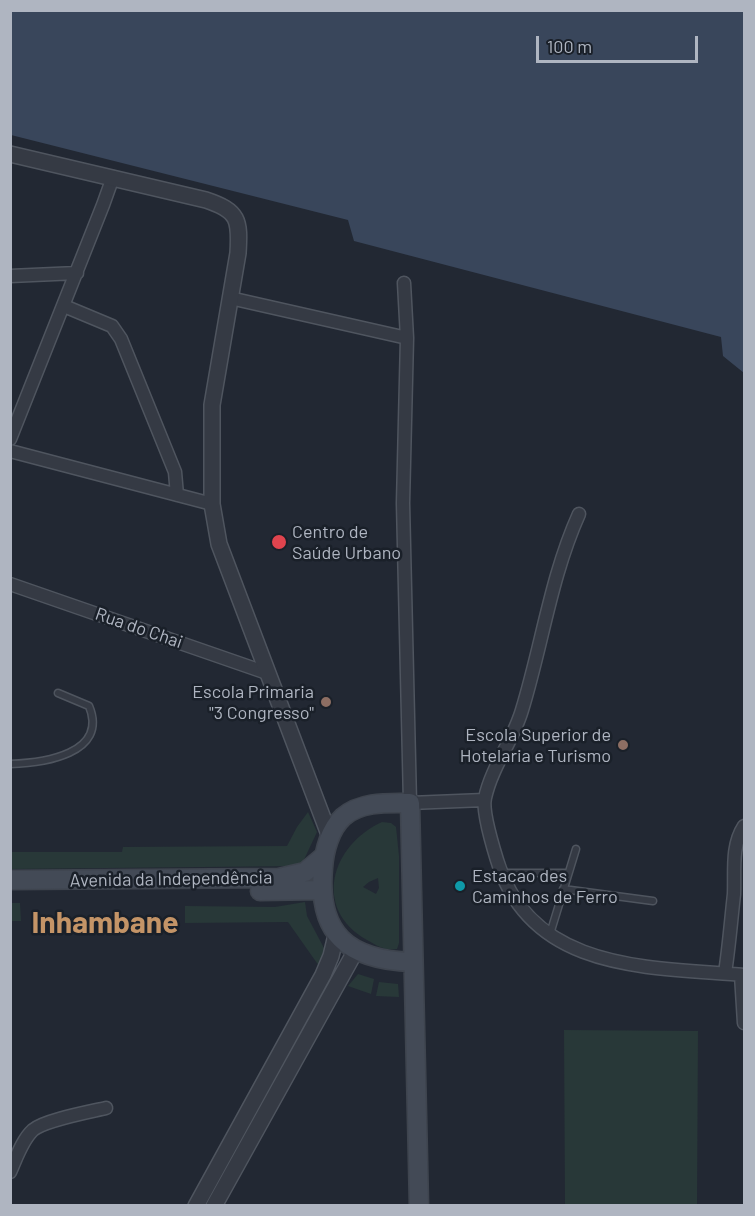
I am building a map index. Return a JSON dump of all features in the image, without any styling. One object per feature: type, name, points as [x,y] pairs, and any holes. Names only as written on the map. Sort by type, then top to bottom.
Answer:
[{"type":"main road","points":[[412,962],[389,961],[356,950],[336,935],[328,922],[321,891],[324,856],[330,837],[343,817],[358,809],[380,803],[410,803],[419,1206]]},
{"type":"main road","name":"Avenida da Independência","points":[[10,880],[279,878],[305,872],[324,856]]},
{"type":"main road","name":"Avenida da Independência","points":[[10,892],[321,891]]},
{"type":"street","points":[[10,154],[113,177],[225,206],[237,220],[239,233],[212,405],[212,504],[219,544],[330,837]]},
{"type":"street","points":[[10,439],[113,177]]},
{"type":"street","points":[[10,276],[76,273]]},
{"type":"street","points":[[404,283],[407,338],[403,503],[410,803],[484,800]]},
{"type":"street","points":[[230,298],[407,338]]},
{"type":"street","points":[[64,306],[112,326],[121,339],[176,472],[177,495]]},
{"type":"street","points":[[10,451],[212,504]]},
{"type":"street","points":[[579,514],[560,566],[522,711],[496,764],[484,800],[493,848],[501,873],[522,911],[550,935],[568,946],[590,955],[657,968],[743,975],[744,1023]]},
{"type":"street","name":"Rua do Chai","points":[[10,584],[267,673]]},
{"type":"street","points":[[725,973],[736,848],[739,834],[744,826]]},
{"type":"street","points":[[196,1206],[323,975],[332,956],[336,935]]},
{"type":"street","points":[[214,1206],[356,950]]},
{"type":"street","points":[[10,1172],[32,1130],[43,1124],[106,1108]]},
{"type":"lane","points":[[10,764],[26,764],[62,756],[81,747],[88,737],[92,714],[89,706],[58,693]]},
{"type":"lane","points":[[550,935],[576,849]]},
{"type":"lane","points":[[501,873],[568,873]]},
{"type":"lane","points":[[563,889],[653,901]]},
{"type":"shaded area","points":[[308,812],[317,832],[301,866],[11,869],[10,852],[122,852],[123,847],[287,846]]},
{"type":"shaded area","points":[[382,822],[391,823],[396,827],[399,856],[399,943],[397,949],[378,946],[350,927],[339,912],[334,895],[335,878],[340,861],[350,846],[364,832]],"holes":[[[378,878],[379,888],[376,894],[363,887]]]},
{"type":"shaded area","points":[[305,902],[307,916],[324,948],[324,958],[319,966],[288,922],[185,923],[185,906],[275,907]]},
{"type":"shaded area","points":[[11,903],[20,903],[21,921],[11,921]]},
{"type":"shaded area","points":[[358,974],[374,979],[371,994],[348,986]]},
{"type":"shaded area","points":[[379,982],[398,984],[399,997],[376,996]]},
{"type":"shaded area","points":[[564,1030],[698,1031],[697,1205],[565,1205]]},
{"type":"water","points":[[10,11],[744,11],[744,373],[723,356],[721,337],[354,241],[348,220],[11,135]]},
{"type":"place","name":"Centro de Saúde Urbano","points":[[279,542]]},
{"type":"place","name":"Escola Primaria \"3 Congresso\"","points":[[326,702]]},
{"type":"place","name":"Escola Superior de Hotelaria e Turismo","points":[[623,745]]},
{"type":"place","name":"Estacao des Caminhos de Ferro","points":[[460,886]]},
{"type":"district","name":"Inhambane","points":[[105,923]]}]
